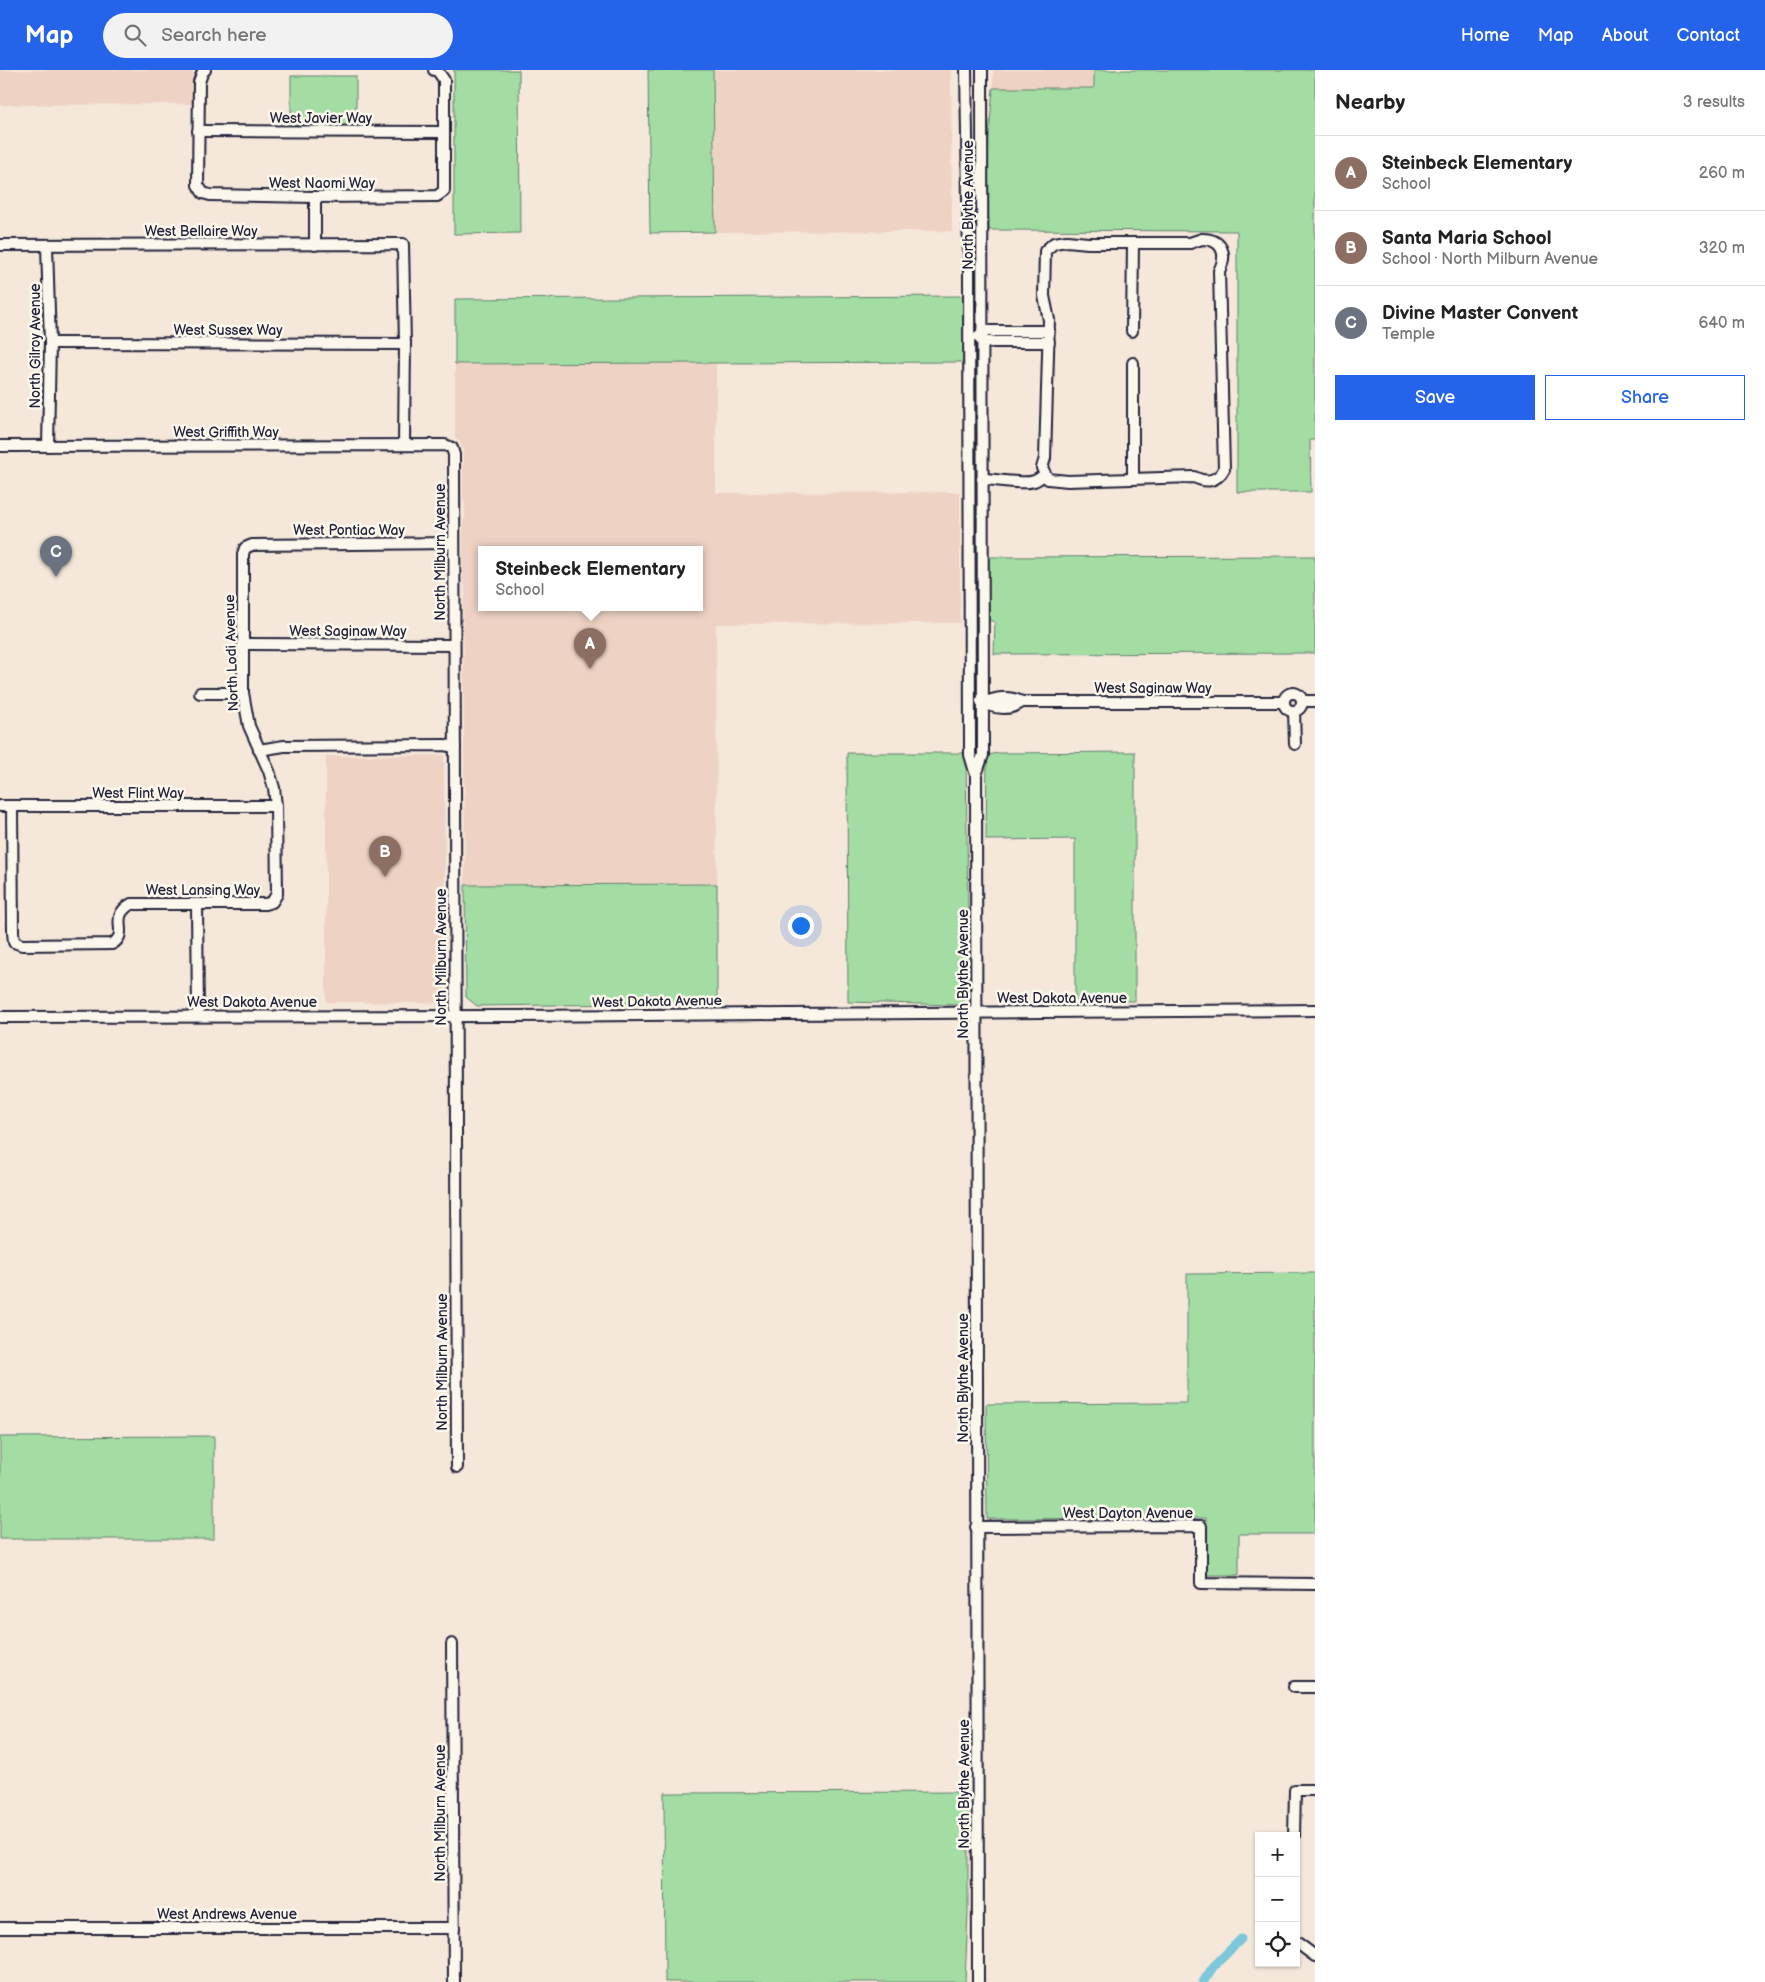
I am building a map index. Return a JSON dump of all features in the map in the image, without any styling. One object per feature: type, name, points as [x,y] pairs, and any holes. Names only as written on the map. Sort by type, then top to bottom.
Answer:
[{"type":"street","points":[[198,131],[199,82],[204,70]]},
{"type":"street","points":[[436,70],[444,80],[444,132]]},
{"type":"street","name":"North Blythe Avenue","points":[[966,70],[969,266],[970,756],[976,775],[978,1982]]},
{"type":"street","name":"North Blythe Avenue","points":[[976,775],[983,755],[982,70]]},
{"type":"street","name":"West Javier Way","points":[[198,131],[444,132]]},
{"type":"street","name":"West Naomi Way","points":[[198,131],[198,185],[203,194],[315,197],[437,196],[442,194],[444,191],[444,132]]},
{"type":"street","points":[[315,197],[315,244]]},
{"type":"street","points":[[1202,239],[1210,239],[1217,242],[1222,248],[1224,262],[1220,270],[1224,469],[1216,479],[1209,481],[1194,477],[1052,481],[1044,475],[1042,468],[1045,458],[1049,337],[1049,320],[1044,296],[1044,267],[1045,252],[1054,243],[1067,241],[1088,243],[1190,243],[1202,239]]},
{"type":"street","points":[[1132,331],[1133,243]]},
{"type":"street","name":"West Bellaire Way","points":[[0,245],[403,244],[405,344]]},
{"type":"street","name":"North Gilroy Avenue","points":[[47,246],[50,343],[48,446]]},
{"type":"street","name":"North Blythe Avenue","points":[[969,266],[974,279],[975,330],[977,336],[982,336]]},
{"type":"street","points":[[982,336],[1049,337]]},
{"type":"street","name":"West Sussex Way","points":[[50,343],[405,344]]},
{"type":"street","points":[[404,445],[405,344]]},
{"type":"street","points":[[1132,479],[1133,363]]},
{"type":"street","name":"West Griffith Way","points":[[0,446],[445,445],[452,448]]},
{"type":"street","name":"North Milburn Avenue","points":[[452,448],[454,455],[456,747],[454,1015],[457,1466]]},
{"type":"street","points":[[982,479],[1000,479],[1026,483],[1035,481],[1044,475]]},
{"type":"street","points":[[969,509],[982,509]]},
{"type":"street","name":"West Pontiac Way","points":[[246,548],[252,545],[454,544]]},
{"type":"street","name":"North Lodi Avenue","points":[[246,548],[243,554],[243,693],[249,726],[269,771],[274,788],[277,894],[272,902]]},
{"type":"street","name":"North Blythe Avenue","points":[[970,622],[974,630],[974,694],[982,703]]},
{"type":"street","name":"West Saginaw Way","points":[[243,644],[454,644]]},
{"type":"street","points":[[1293,692],[1300,695],[1303,702],[1300,708],[1294,711],[1287,708],[1284,702],[1287,695],[1293,692]]},
{"type":"street","points":[[200,693],[243,693]]},
{"type":"street","name":"West Saginaw Way","points":[[982,703],[997,698],[1014,698],[1022,702],[1284,702]]},
{"type":"street","points":[[1303,702],[1315,701]]},
{"type":"street","points":[[1294,711],[1295,744]]},
{"type":"street","points":[[260,750],[284,746],[444,745],[456,747]]},
{"type":"street","name":"West Flint Way","points":[[0,806],[276,806]]},
{"type":"street","name":"West Lansing Way","points":[[12,806],[12,932],[14,942],[22,946],[112,944],[118,941],[120,936],[120,915],[122,909],[131,904],[266,904],[272,902]]},
{"type":"street","points":[[197,904],[198,1016]]},
{"type":"street","name":"West Dakota Avenue","points":[[0,1017],[536,1016],[1315,1010]]},
{"type":"street","name":"West Dayton Avenue","points":[[976,1526],[1200,1526],[1202,1583],[1315,1584]]},
{"type":"street","name":"North Milburn Avenue","points":[[452,1644],[454,1982]]},
{"type":"street","points":[[1294,1687],[1315,1687]]},
{"type":"street","points":[[1294,1832],[1295,1790],[1315,1790]]},
{"type":"street","name":"West Andrews Avenue","points":[[0,1928],[454,1928]]},
{"type":"street","points":[[1300,1945],[1315,1956]]},
{"type":"shaded area","points":[[0,70],[193,70],[193,104],[0,105]]},
{"type":"shaded area","points":[[713,70],[951,70],[952,231],[715,232]]},
{"type":"shaded area","points":[[993,70],[1094,70],[1094,88],[993,88]]},
{"type":"shaded area","points":[[716,363],[716,493],[960,492],[960,623],[716,624],[717,884],[465,885],[463,600],[465,598],[465,586],[463,584],[463,521],[465,518],[465,503],[463,499],[463,451],[461,444],[455,437],[455,364]]},
{"type":"shaded area","points":[[444,755],[446,998],[440,1003],[326,1002],[326,756]]},
{"type":"green space","points":[[454,70],[519,70],[520,233],[454,234]]},
{"type":"green space","points":[[648,70],[713,70],[715,232],[650,233]]},
{"type":"green space","points":[[1094,70],[1315,70],[1315,440],[1310,440],[1311,492],[1237,492],[1237,231],[989,230],[987,159],[993,88],[1094,88]]},
{"type":"green space","points":[[291,76],[356,76],[356,129],[291,130]]},
{"type":"green space","points":[[964,296],[964,362],[455,364],[455,299]]},
{"type":"green space","points":[[1315,556],[1315,653],[994,654],[995,622],[988,620],[989,557]]},
{"type":"green space","points":[[1135,752],[1135,1001],[1075,1001],[1075,839],[986,840],[987,755],[999,753]]},
{"type":"green space","points":[[847,753],[966,753],[969,994],[963,1002],[956,1005],[848,1002]]},
{"type":"green space","points":[[717,884],[717,1003],[477,1006],[466,997],[465,885]]},
{"type":"green space","points":[[1315,1273],[1315,1534],[1239,1534],[1239,1575],[1207,1575],[1206,1518],[987,1519],[986,1404],[1187,1403],[1187,1274]]},
{"type":"green space","points":[[214,1436],[214,1539],[0,1539],[0,1437]]},
{"type":"green space","points":[[968,1792],[968,1912],[965,1982],[665,1982],[664,1793]]},
{"type":"waterway","points":[[1203,1982],[1213,1967],[1241,1939]]},
{"type":"place","name":"Divine Master Convent","points":[[56,577]]},
{"type":"place","name":"Steinbeck Elementary","points":[[590,669]]},
{"type":"place","name":"Santa Maria School","points":[[385,877]]}]
